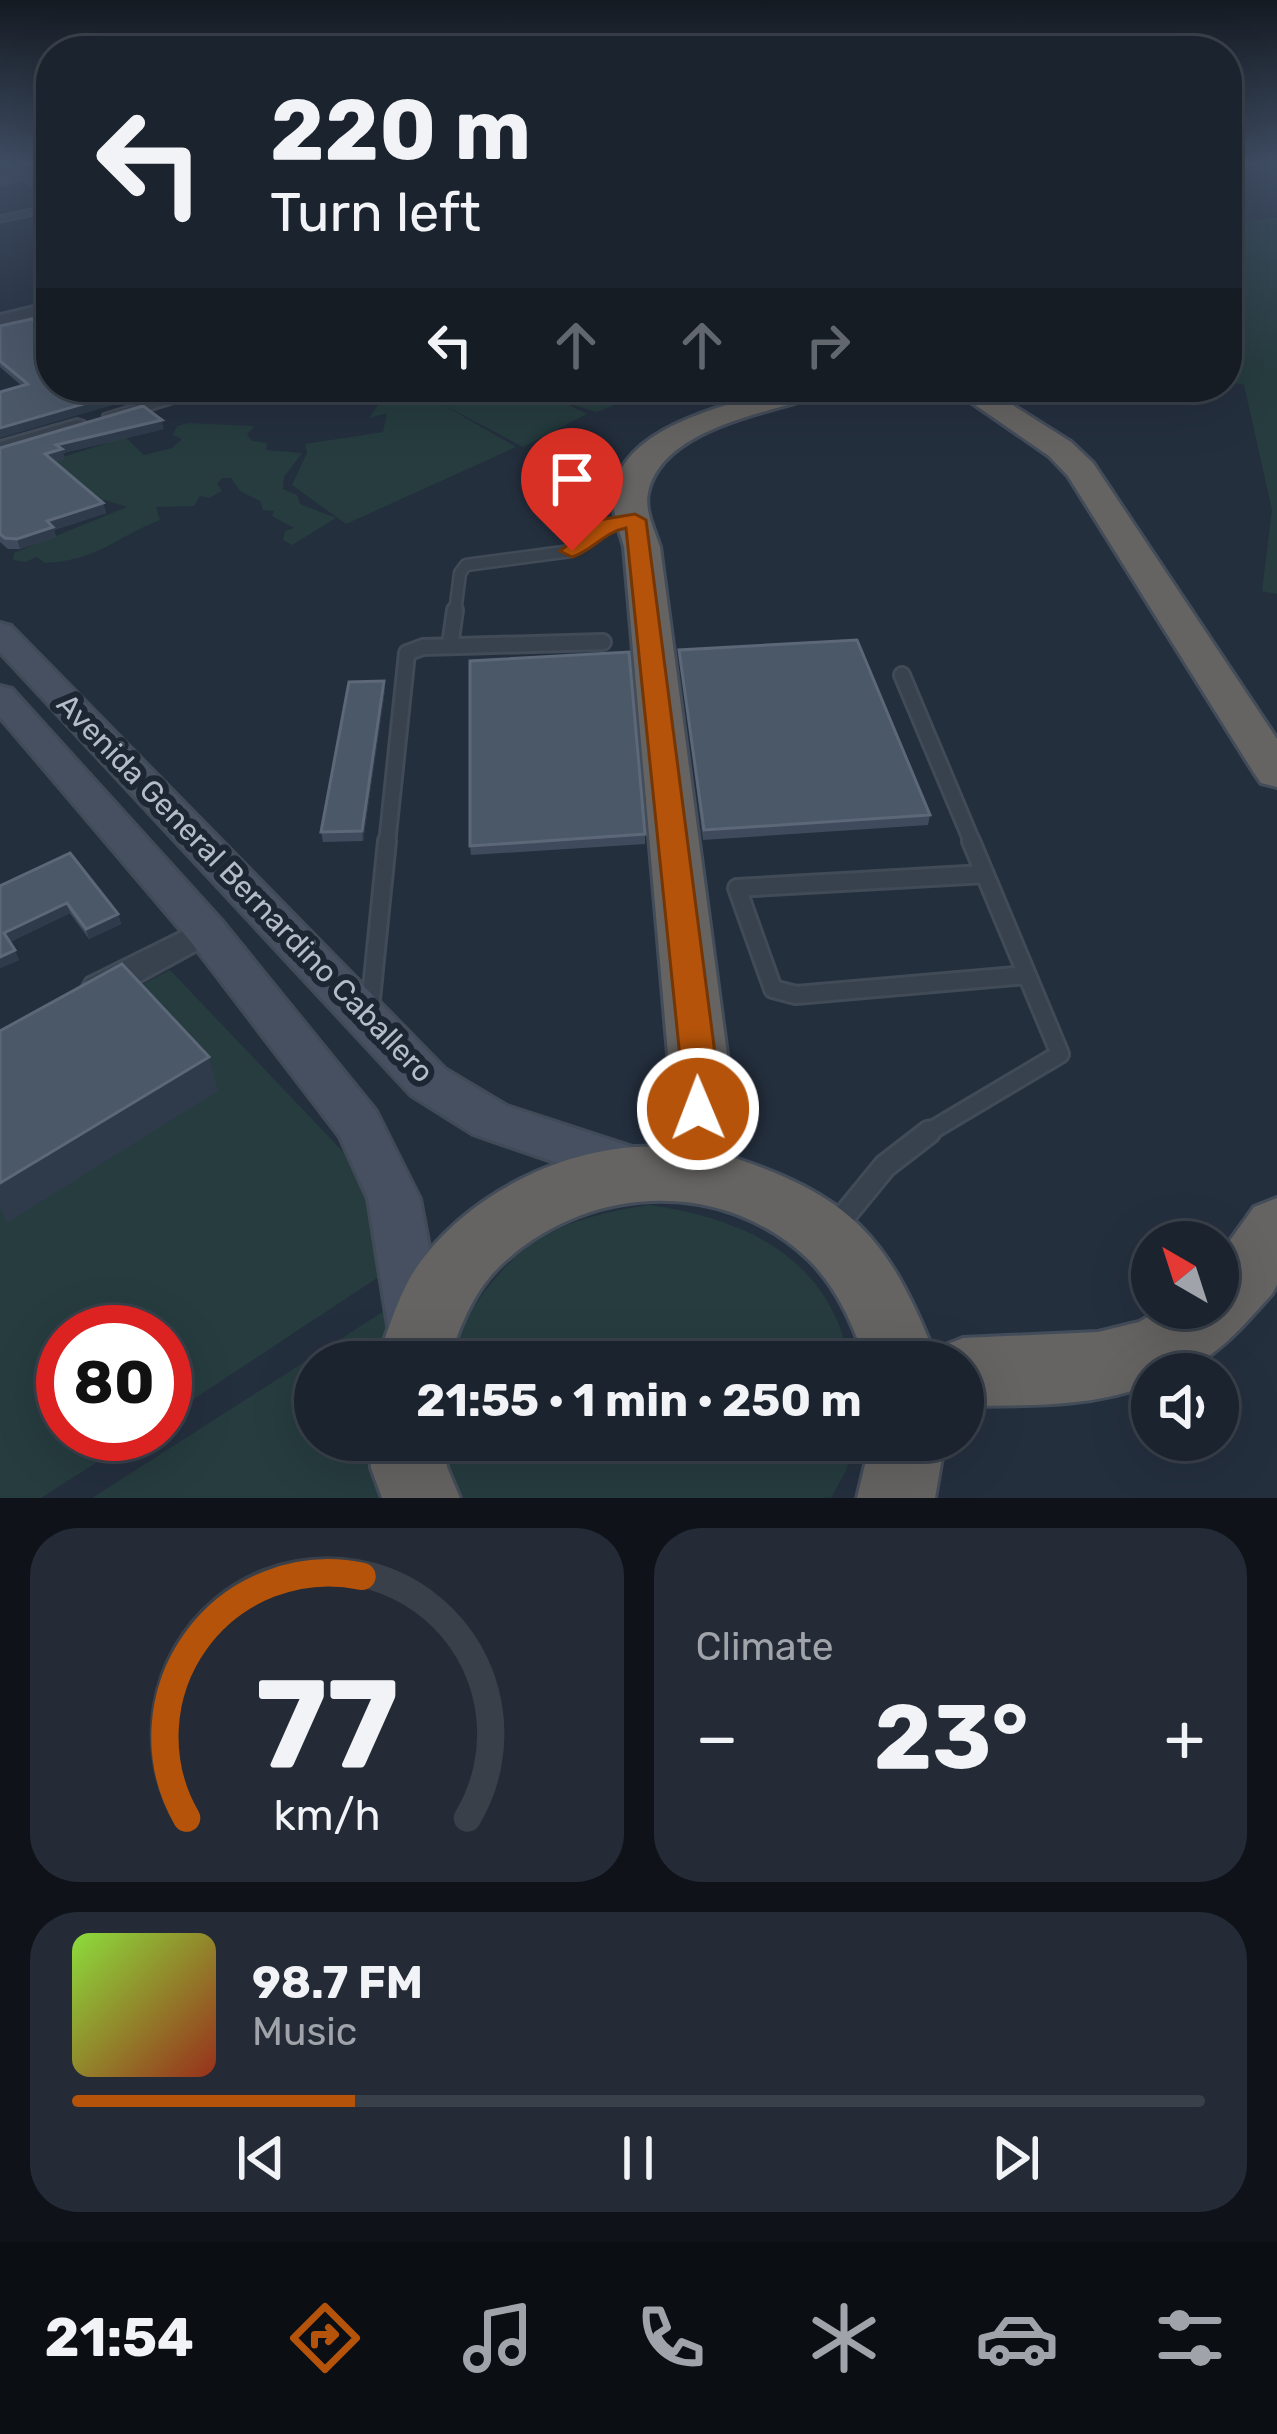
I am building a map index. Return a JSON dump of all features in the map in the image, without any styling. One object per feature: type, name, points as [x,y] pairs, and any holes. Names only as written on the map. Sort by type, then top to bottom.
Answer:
[{"type":"highway","points":[[666,1172],[700,1077],[630,497],[642,466],[656,449],[719,416],[767,402]]},
{"type":"highway","points":[[987,402],[1060,449],[1081,470],[1277,773]]},
{"type":"highway","points":[[418,1341],[447,1277],[512,1214],[586,1180],[666,1172],[765,1194],[829,1236],[878,1298],[894,1341]]},
{"type":"highway","points":[[1239,1282],[1277,1227]]},
{"type":"highway","points":[[984,1371],[1101,1367],[1154,1354],[1194,1329]]},
{"type":"highway","points":[[408,1461],[421,1498]]},
{"type":"highway","points":[[896,1498],[904,1461]]},
{"type":"main road","name":"Avenida General Bernardino Caballero","points":[[0,633],[428,1082],[490,1120],[666,1172]]},
{"type":"main road","name":"Avenida General Bernardino Caballero","points":[[0,696],[206,931],[359,1125],[394,1199],[414,1341]]},
{"type":"street","points":[[0,320],[36,313]]},
{"type":"street","points":[[0,448],[140,402]]},
{"type":"street","points":[[62,1008],[206,931]]},
{"type":"lane","points":[[450,646],[460,573],[466,565],[572,551],[607,525],[635,520]]},
{"type":"lane","points":[[369,1020],[406,653],[450,646],[603,642]]},
{"type":"lane","points":[[829,1236],[861,1189],[915,1137],[1060,1054],[902,675]]},
{"type":"lane","points":[[985,874],[737,889],[772,989],[796,995],[1027,975]]},
{"type":"green space","points":[[1242,232],[1277,232],[1277,594],[1262,591],[1272,510],[1244,385]]},
{"type":"green space","points":[[380,402],[623,402],[597,412],[565,403],[587,414],[523,447],[440,403],[516,447],[346,524],[292,485],[307,453],[305,444],[383,432],[387,413],[369,418]]},
{"type":"green space","points":[[177,426],[255,426],[247,434],[252,441],[267,443],[266,450],[302,453],[284,477],[283,489],[297,495],[300,504],[336,518],[292,545],[283,540],[285,531],[294,528],[272,516],[274,511],[263,510],[260,501],[240,491],[231,478],[222,478],[217,484],[222,491],[209,498],[200,496],[194,506],[156,507],[160,520],[93,553],[45,563],[37,557],[13,560],[14,553],[127,507],[105,500],[45,521],[0,450],[41,464],[110,442],[120,432],[144,455],[172,448],[182,439],[173,435]]},
{"type":"green space","points":[[170,970],[430,1243],[192,1400],[192,1305],[36,1305],[36,1461],[99,1461],[41,1498],[0,1498],[0,1057]]},
{"type":"green space","points":[[650,1205],[685,1211],[750,1233],[803,1270],[823,1295],[844,1341],[337,1341],[428,1283],[462,1325],[499,1273],[539,1239],[616,1211]]},
{"type":"green space","points":[[294,1369],[294,1461],[848,1461],[831,1498],[92,1498],[150,1461],[192,1461],[192,1434]]},
{"type":"building","points":[[32,319],[36,323],[36,402],[90,402],[0,428],[0,392],[28,384],[0,361],[0,326]]},
{"type":"building","points":[[143,406],[162,420],[56,445],[62,449],[45,454],[103,503],[47,521],[53,527],[17,539],[0,534],[0,448]]},
{"type":"building","points":[[857,640],[930,815],[704,830],[679,650]]},
{"type":"building","points":[[629,652],[645,834],[470,846],[470,661]]},
{"type":"building","points":[[384,681],[362,831],[321,832],[349,682]]},
{"type":"building","points":[[70,853],[118,914],[86,929],[67,903],[4,933],[15,950],[0,957],[0,886]]},
{"type":"building","points":[[122,964],[209,1057],[0,1183],[0,1031]]},
{"type":"route","points":[[572,551],[607,525],[635,520],[642,547],[700,1077],[698,1109]]}]
